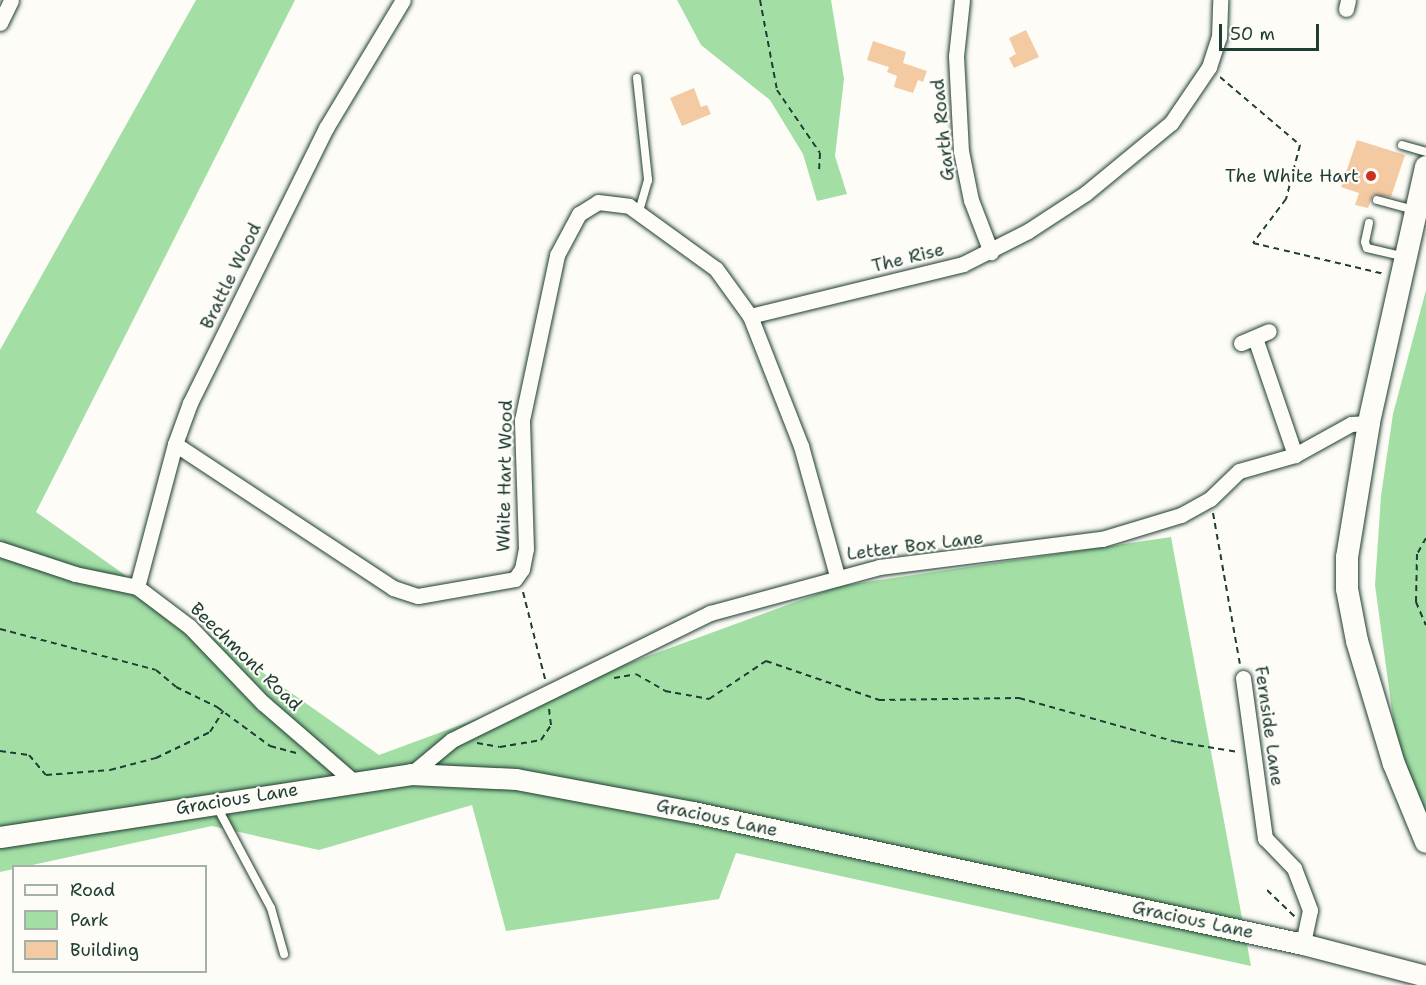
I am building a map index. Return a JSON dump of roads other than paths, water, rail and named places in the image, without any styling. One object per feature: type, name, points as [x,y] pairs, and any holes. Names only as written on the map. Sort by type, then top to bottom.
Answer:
[{"type":"main road","points":[[1426,166],[1369,423],[1347,557],[1350,614],[1394,764],[1426,842]]},
{"type":"street","points":[[0,23],[10,0]]},
{"type":"street","name":"Brattle Wood","points":[[137,587],[175,444],[190,403],[326,128],[403,0]]},
{"type":"street","name":"Garth Road","points":[[962,0],[956,56],[962,152],[971,200],[991,252]]},
{"type":"street","name":"The Rise","points":[[750,316],[963,264],[991,252],[1086,193],[1171,123],[1209,67],[1219,37],[1220,0]]},
{"type":"street","name":"White Hart Wood","points":[[175,444],[393,588],[418,596],[515,579],[522,569],[526,549],[522,420],[557,255],[579,214],[598,202],[629,206],[716,269],[750,316]]},
{"type":"street","points":[[750,316],[801,446],[837,576]]},
{"type":"street","points":[[1269,331],[1248,340],[1296,455]]},
{"type":"street","name":"Letter Box Lane","points":[[411,774],[452,740],[710,613],[837,576],[1102,539],[1181,515],[1210,499],[1239,471],[1296,455],[1351,424],[1369,423]]},
{"type":"street","name":"Beechmont Road","points":[[0,549],[75,574],[137,587],[190,627],[263,703],[353,781]]},
{"type":"street","name":"Fernside Lane","points":[[1243,678],[1265,838],[1294,868],[1310,910],[1304,936]]},
{"type":"street","name":"Gracious Lane","points":[[0,837],[353,781],[411,774],[516,778],[1304,936],[1426,976]]},
{"type":"lane","points":[[636,78],[648,180],[639,212]]},
{"type":"lane","points":[[1402,145],[1426,152]]},
{"type":"lane","points":[[1377,200],[1416,211]]},
{"type":"lane","points":[[1370,223],[1365,242],[1367,248],[1404,268]]},
{"type":"lane","points":[[214,803],[271,908],[284,954]]},
{"type":"place","name":"The White Hart","points":[[1371,176]]}]
